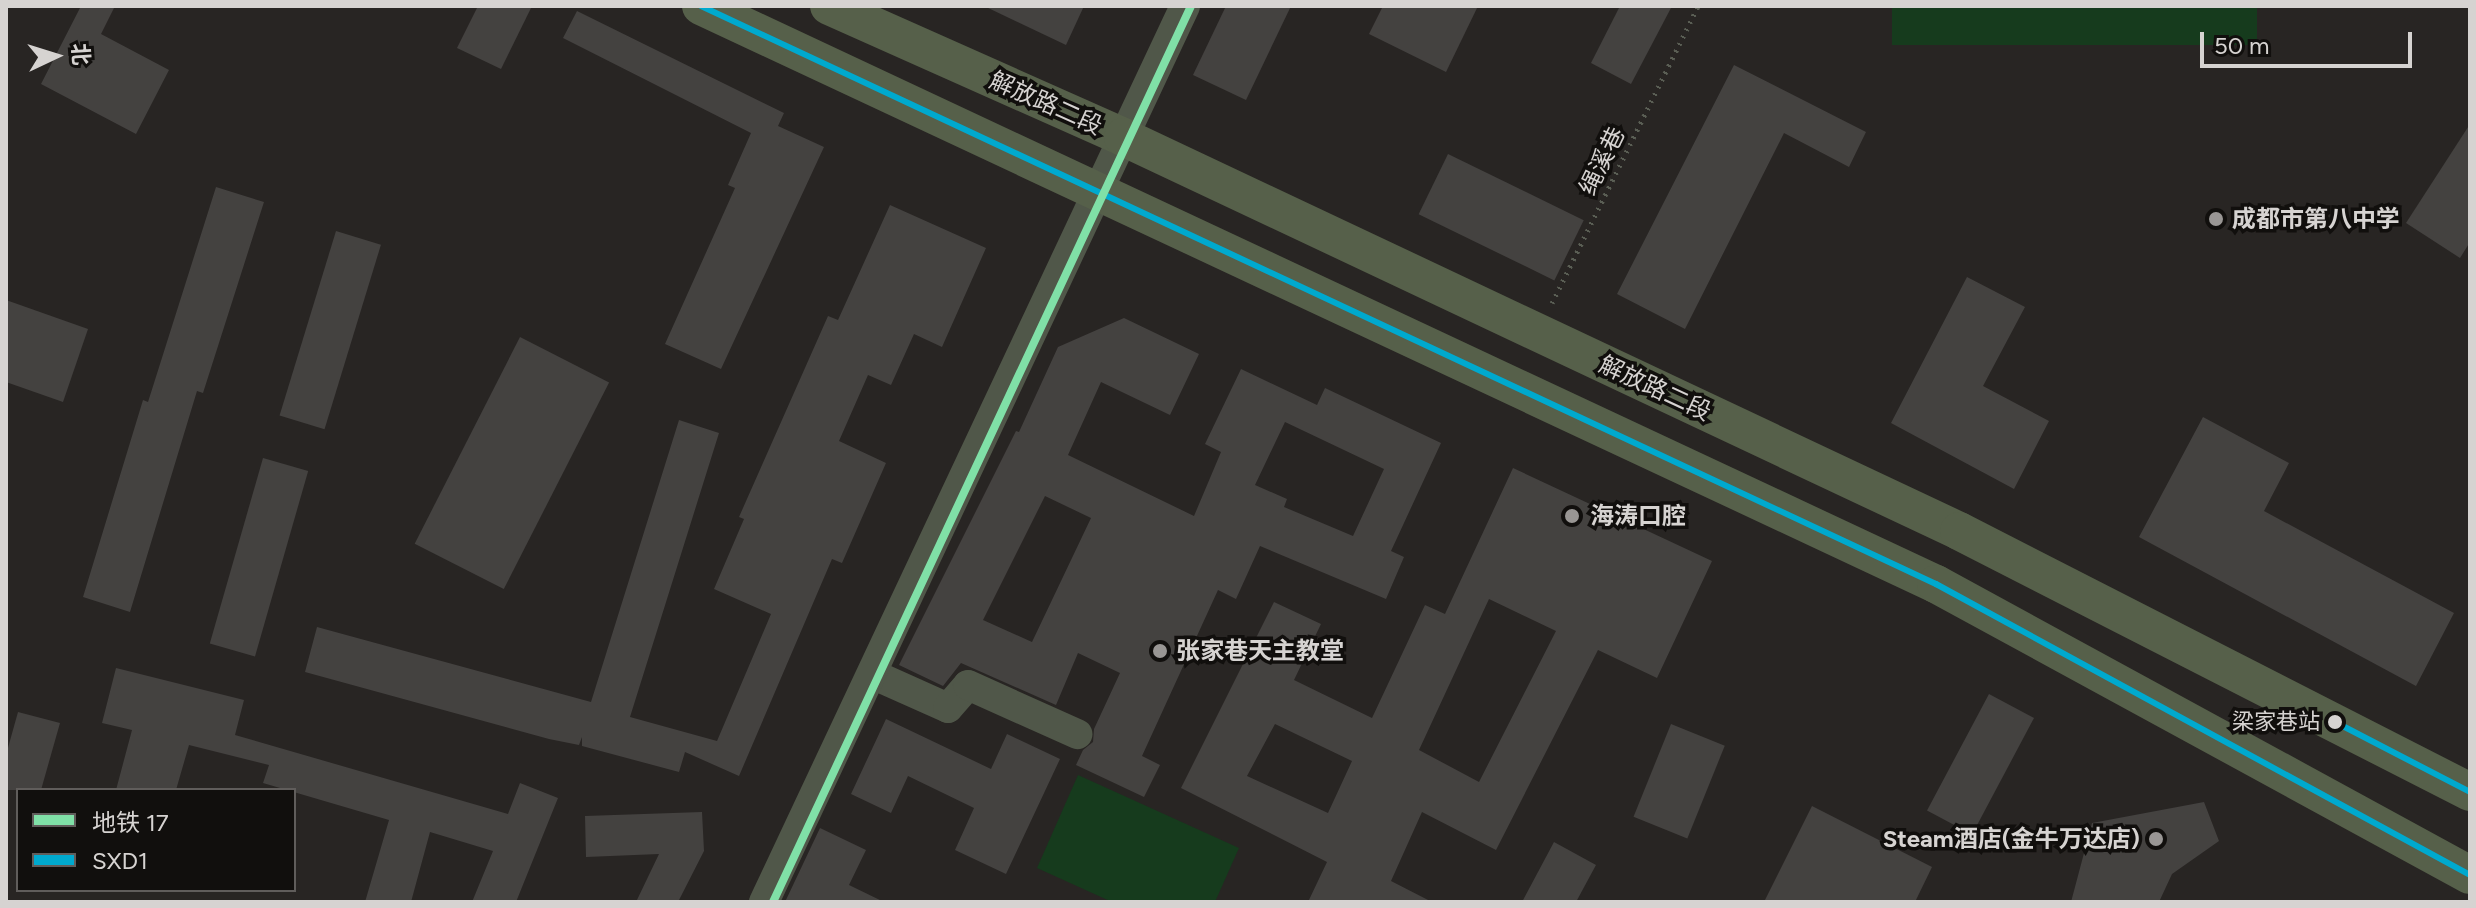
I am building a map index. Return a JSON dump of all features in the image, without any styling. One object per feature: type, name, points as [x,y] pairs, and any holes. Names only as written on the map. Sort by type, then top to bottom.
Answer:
[{"type":"main road","points":[[701,6],[1936,584],[2470,875]]},
{"type":"main road","name":"解放路二段","points":[[829,6],[1123,137],[1959,531],[2470,792]]},
{"type":"street","points":[[764,902],[1101,192],[1123,137],[1185,6]]},
{"type":"street","points":[[872,674],[948,708],[968,685],[1077,734]]},
{"type":"path","name":"绳溪巷","points":[[1538,332],[1698,6]]},
{"type":"green space","points":[[1892,6],[2257,6],[2257,45],[1892,45]]},
{"type":"green space","points":[[1078,775],[1239,848],[1215,902],[1112,902],[1037,868]]},
{"type":"building","points":[[81,6],[115,6],[101,34],[169,70],[136,134],[41,84]]},
{"type":"building","points":[[478,6],[532,6],[501,69],[457,48]]},
{"type":"building","points":[[984,6],[1084,6],[1066,45]]},
{"type":"building","points":[[1226,6],[1291,6],[1246,100],[1193,75]]},
{"type":"building","points":[[1383,6],[1478,6],[1446,72],[1369,34]]},
{"type":"building","points":[[1620,6],[1672,6],[1631,84],[1591,63]]},
{"type":"building","points":[[577,11],[784,113],[778,126],[824,147],[721,369],[665,344],[735,188],[728,185],[751,133],[563,38]]},
{"type":"building","points":[[1734,65],[1866,132],[1849,167],[1784,133],[1685,329],[1617,294]]},
{"type":"building","points":[[2470,124],[2470,242],[2460,258],[2406,223]]},
{"type":"building","points":[[1448,154],[1584,220],[1554,280],[1419,214]]},
{"type":"building","points":[[216,187],[264,202],[203,393],[197,391],[130,612],[83,597],[143,400],[148,402]]},
{"type":"building","points":[[890,205],[986,248],[942,347],[914,334],[891,385],[868,375],[839,441],[886,463],[842,563],[832,559],[739,776],[685,752],[679,772],[582,746],[582,737],[579,745],[549,739],[305,672],[317,627],[591,702],[679,420],[719,433],[630,717],[717,741],[771,614],[714,589],[744,519],[739,517],[828,316],[838,320]]},
{"type":"building","points":[[336,231],[381,245],[325,429],[280,416]]},
{"type":"building","points":[[1967,277],[2025,307],[1983,386],[2049,421],[2014,489],[1891,423]]},
{"type":"building","points":[[6,300],[88,329],[63,402],[6,382]]},
{"type":"building","points":[[1124,318],[1199,354],[1170,415],[1101,382],[1068,455],[1194,516],[1221,452],[1205,444],[1241,369],[1317,405],[1325,388],[1441,443],[1391,551],[1404,557],[1386,599],[1260,546],[1236,599],[1218,590],[1142,756],[1160,765],[1144,797],[1076,765],[1083,750],[1093,742],[1094,729],[1120,673],[1078,653],[1056,705],[961,663],[943,686],[899,665],[1016,431],[1019,432],[1058,347]],"holes":[[[1285,422],[1384,469],[1353,536],[1284,507],[1287,499],[1255,485]],[[1045,496],[1091,518],[1032,642],[983,620]]]},
{"type":"building","points":[[520,337],[609,382],[504,589],[415,544]]},
{"type":"building","points":[[2203,417],[2289,463],[2264,511],[2454,613],[2416,686],[2139,537]]},
{"type":"building","points":[[263,458],[308,471],[255,656],[210,644]]},
{"type":"building","points":[[1513,468],[1712,561],[1657,678],[1598,650],[1496,850],[1422,812],[1391,881],[1432,902],[1308,902],[1327,862],[1181,788],[1274,602],[1321,624],[1294,680],[1372,718],[1425,605],[1445,614]],"holes":[[[1489,599],[1556,631],[1479,782],[1419,750]],[[1275,724],[1352,761],[1328,813],[1247,776]]]},
{"type":"building","points":[[116,668],[244,700],[235,735],[508,814],[520,783],[558,798],[516,902],[472,902],[493,851],[430,832],[411,902],[365,902],[389,820],[296,793],[296,788],[263,783],[269,765],[189,745],[177,788],[117,788],[132,730],[102,723]]},
{"type":"building","points":[[1989,694],[2034,718],[1972,834],[1927,811]]},
{"type":"building","points":[[18,712],[60,723],[42,788],[6,790],[6,755]]},
{"type":"building","points":[[886,719],[991,769],[1007,734],[1060,759],[1006,874],[955,850],[974,808],[908,776],[891,813],[851,794]]},
{"type":"building","points":[[1671,724],[1725,746],[1687,838],[1634,817]]},
{"type":"building","points":[[2204,802],[2219,841],[2172,874],[2159,902],[2071,902],[2092,823]]},
{"type":"building","points":[[1812,806],[1932,867],[1915,902],[1764,902]]},
{"type":"building","points":[[702,812],[704,851],[678,902],[636,902],[659,854],[586,857],[585,816]]},
{"type":"building","points":[[820,828],[866,850],[849,885],[884,902],[785,902]]},
{"type":"building","points":[[1554,842],[1596,865],[1576,902],[1522,902]]},
{"type":"metro line","name":"17","points":[[773,902],[1191,6]]},
{"type":"transit line","name":"SXD1","points":[[701,6],[1936,584],[2470,875]]},
{"type":"transit line","name":"SXD1","points":[[2335,722],[2470,792]]},
{"type":"place","name":"成都市第八中学","points":[[2216,219]]},
{"type":"place","name":"海涛口腔","points":[[1572,516]]},
{"type":"place","name":"张家巷天主教堂","points":[[1160,651]]},
{"type":"place","name":"梁家巷站","points":[[2335,722]]},
{"type":"place","name":"Steam酒店(金牛万达店)","points":[[2156,839]]}]
